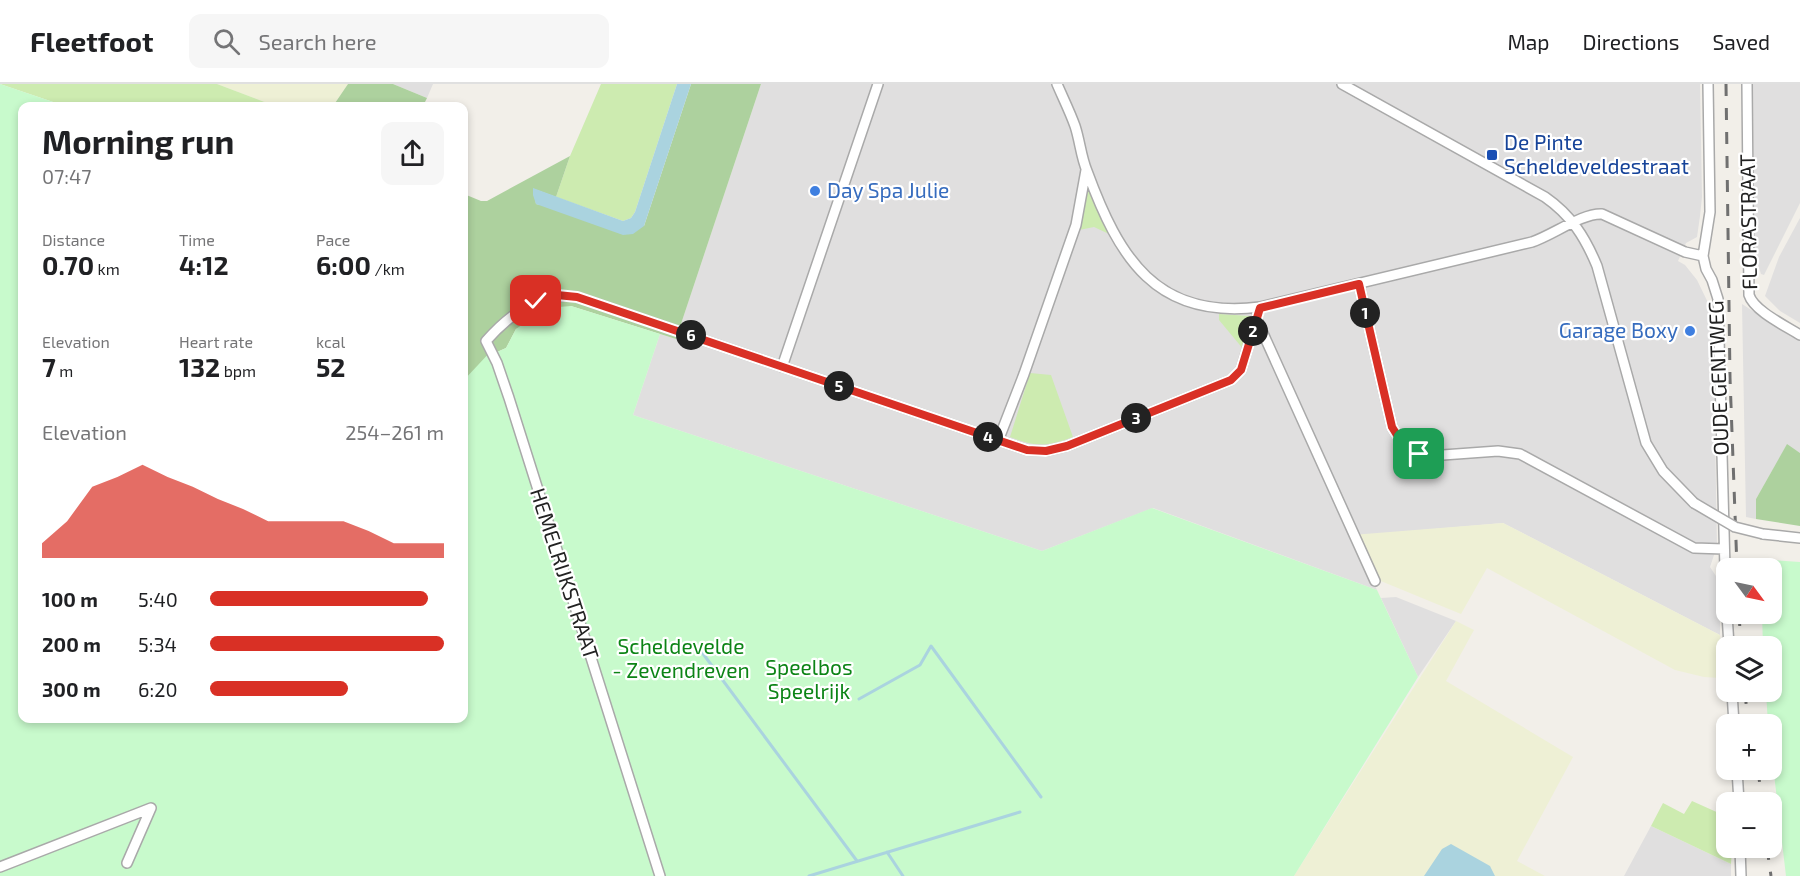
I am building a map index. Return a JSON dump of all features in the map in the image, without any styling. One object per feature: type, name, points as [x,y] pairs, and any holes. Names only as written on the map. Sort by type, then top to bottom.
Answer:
[{"type":"street","points":[[878,84],[782,367],[998,441],[1027,450],[1046,451],[1067,446],[1231,380],[1241,370],[1260,308]]},
{"type":"street","points":[[1057,84],[1076,127],[1086,170],[1116,237],[1129,259],[1146,278],[1173,296],[1202,307],[1236,310],[1260,308],[1532,242],[1593,213],[1602,214],[1685,252],[1703,256],[1710,212],[1708,84]]},
{"type":"street","points":[[1342,84],[1558,206],[1574,223],[1588,244],[1597,267],[1646,443],[1663,471],[1694,503],[1735,527],[1763,534],[1800,538]]},
{"type":"street","name":"FLORASTRAAT","points":[[1747,84],[1749,295],[1758,309],[1800,335]]},
{"type":"street","points":[[998,441],[1076,225],[1086,170]]},
{"type":"street","name":"OUDE GENTWEG","points":[[1703,256],[1718,299],[1724,558]]},
{"type":"street","points":[[1359,284],[1392,427],[1402,443],[1411,450],[1429,456],[1498,451],[1520,454],[1694,548],[1724,549]]},
{"type":"street","name":"HEMELRIJKSTRAAT","points":[[660,876],[509,398],[497,363],[486,341],[502,324],[526,307],[547,298],[566,295],[782,367]]},
{"type":"street","points":[[1257,320],[1375,581]]},
{"type":"street","points":[[0,867],[151,808],[127,862]]},
{"type":"street","points":[[1740,858],[1741,876]]},
{"type":"shaded area","points":[[393,84],[433,84],[427,98]]},
{"type":"shaded area","points":[[761,84],[1700,84],[1702,197],[1700,216],[1697,237],[1686,243],[1678,261],[1685,265],[1697,280],[1713,313],[1717,546],[1710,567],[1716,576],[1716,624],[1720,624],[1720,635],[1503,523],[1353,536],[1377,590],[1153,508],[1042,551],[633,415],[660,334],[676,339]]},
{"type":"shaded area","points":[[1753,84],[1800,84],[1800,203],[1764,275],[1761,274],[1754,252]]},
{"type":"shaded area","points":[[1800,218],[1800,323],[1780,311],[1765,296],[1779,257]]},
{"type":"shaded area","points":[[1742,304],[1800,341],[1800,453],[1787,445],[1756,499],[1756,519],[1746,517]]},
{"type":"shaded area","points":[[1396,597],[1456,621],[1418,677],[1381,598]]},
{"type":"shaded area","points":[[1651,826],[1731,864],[1731,876],[1624,876]]},
{"type":"green space","points":[[0,84],[217,84],[264,102],[53,102]]},
{"type":"green space","name":"Speelbos Speelrijk","points":[[0,84],[53,102],[18,102],[18,723],[468,723],[468,376],[492,350],[497,352],[506,348],[516,329],[546,308],[571,306],[660,334],[633,415],[1042,551],[1152,508],[1377,590],[1418,677],[1294,876],[0,876]]},
{"type":"green space","points":[[217,84],[348,84],[336,102],[264,102]]},
{"type":"green space","points":[[348,84],[393,84],[427,98],[425,102],[336,102]]},
{"type":"green space","points":[[601,84],[677,84],[635,212],[631,218],[623,221],[556,197],[570,156]]},
{"type":"green space","points":[[691,84],[761,84],[676,339],[571,306],[516,329],[506,348],[497,352],[468,441],[468,196],[487,201],[570,156],[556,197],[534,189],[536,204],[644,226]]},
{"type":"green space","points":[[1088,186],[1091,188],[1109,234],[1094,227],[1079,230]]},
{"type":"green space","points":[[1219,314],[1250,316],[1252,319],[1244,350],[1219,320]]},
{"type":"green space","points":[[1030,373],[1051,375],[1073,437],[1056,443],[1041,444],[1027,443],[1010,437]]},
{"type":"green space","points":[[1787,444],[1800,453],[1800,526],[1756,519],[1756,499]]},
{"type":"green space","points":[[1503,523],[1720,635],[1716,636],[1716,678],[1675,670],[1487,568],[1461,614],[1371,577],[1352,535]]},
{"type":"green space","points":[[1782,561],[1800,562],[1800,876],[1786,876],[1782,842],[1782,792],[1776,792],[1775,780],[1782,780],[1782,714],[1767,714],[1767,702],[1782,702],[1782,636],[1763,636],[1762,624],[1782,624]]},
{"type":"green space","points":[[1456,621],[1474,630],[1446,681],[1573,757],[1517,861],[1545,876],[1294,876]]},
{"type":"green space","points":[[1692,801],[1716,812],[1716,857],[1651,826],[1663,803],[1684,814]]},
{"type":"green space","points":[[1718,858],[1731,858],[1731,864]]},
{"type":"water","points":[[677,84],[691,84],[644,226],[633,234],[623,235],[536,204],[533,188],[623,221],[631,218],[635,212]]},
{"type":"water","points":[[1451,844],[1490,866],[1495,876],[1424,876],[1442,849]]},
{"type":"waterway","points":[[859,699],[920,665],[931,646],[1041,797]]},
{"type":"waterway","points":[[701,651],[857,861]]},
{"type":"waterway","points":[[809,876],[1020,812]]},
{"type":"waterway","points":[[887,852],[903,876]]},
{"type":"railway","points":[[1726,84],[1730,378],[1737,558]]},
{"type":"railway","points":[[1740,624],[1740,636]]},
{"type":"railway","points":[[1746,702],[1747,714]]},
{"type":"railway","points":[[1759,780],[1761,792]]},
{"type":"railway","points":[[1768,858],[1771,876]]},
{"type":"place","name":"De Pinte Scheldeveldestraat","points":[[1492,155]]},
{"type":"place","name":"Day Spa Julie","points":[[815,191]]},
{"type":"place","name":"Garage Boxy","points":[[1690,331]]},
{"type":"route","points":[[536,301],[557,295],[577,297],[1027,450],[1046,451],[1067,446],[1231,380],[1241,370],[1260,308],[1359,284],[1392,427],[1402,443],[1419,454]]},
{"type":"park label","name":"Scheldevelde - Zevendreven","points":[[681,659]]}]
